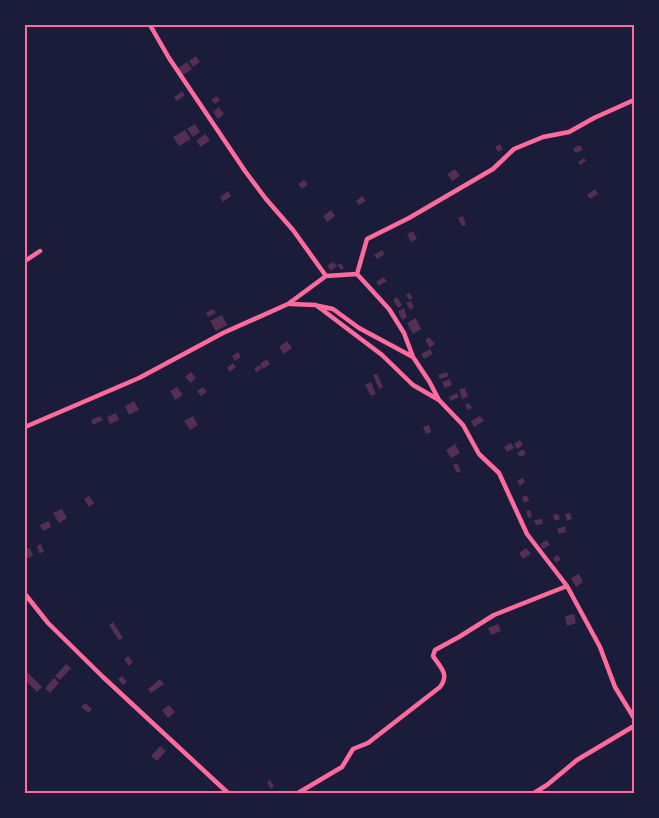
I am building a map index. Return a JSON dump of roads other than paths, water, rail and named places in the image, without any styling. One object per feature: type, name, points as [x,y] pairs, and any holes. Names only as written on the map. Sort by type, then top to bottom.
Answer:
[{"type":"street","points":[[150,25],[169,58],[245,171],[293,230],[326,276]]},
{"type":"street","points":[[357,274],[367,239],[409,218],[493,169],[514,149],[543,137],[569,132],[594,118],[634,100]]},
{"type":"street","points":[[25,261],[40,251]]},
{"type":"street","points":[[25,427],[139,378],[223,333],[288,304],[326,276],[357,274]]},
{"type":"street","points":[[357,274],[389,309],[404,334],[413,357],[429,380],[439,400]]},
{"type":"street","points":[[288,304],[316,305],[332,309],[359,328],[413,357]]},
{"type":"street","points":[[316,305],[382,355],[413,385],[439,400],[463,425],[480,454],[499,473],[527,534],[567,586],[600,647],[614,687],[634,718]]},
{"type":"street","points":[[298,793],[342,767],[353,749],[368,743],[440,687],[444,681],[445,674],[433,656],[435,650],[494,615],[567,586]]},
{"type":"street","points":[[25,594],[48,623],[81,656],[228,793]]},
{"type":"street","points":[[534,793],[547,785],[577,760],[634,726]]}]
